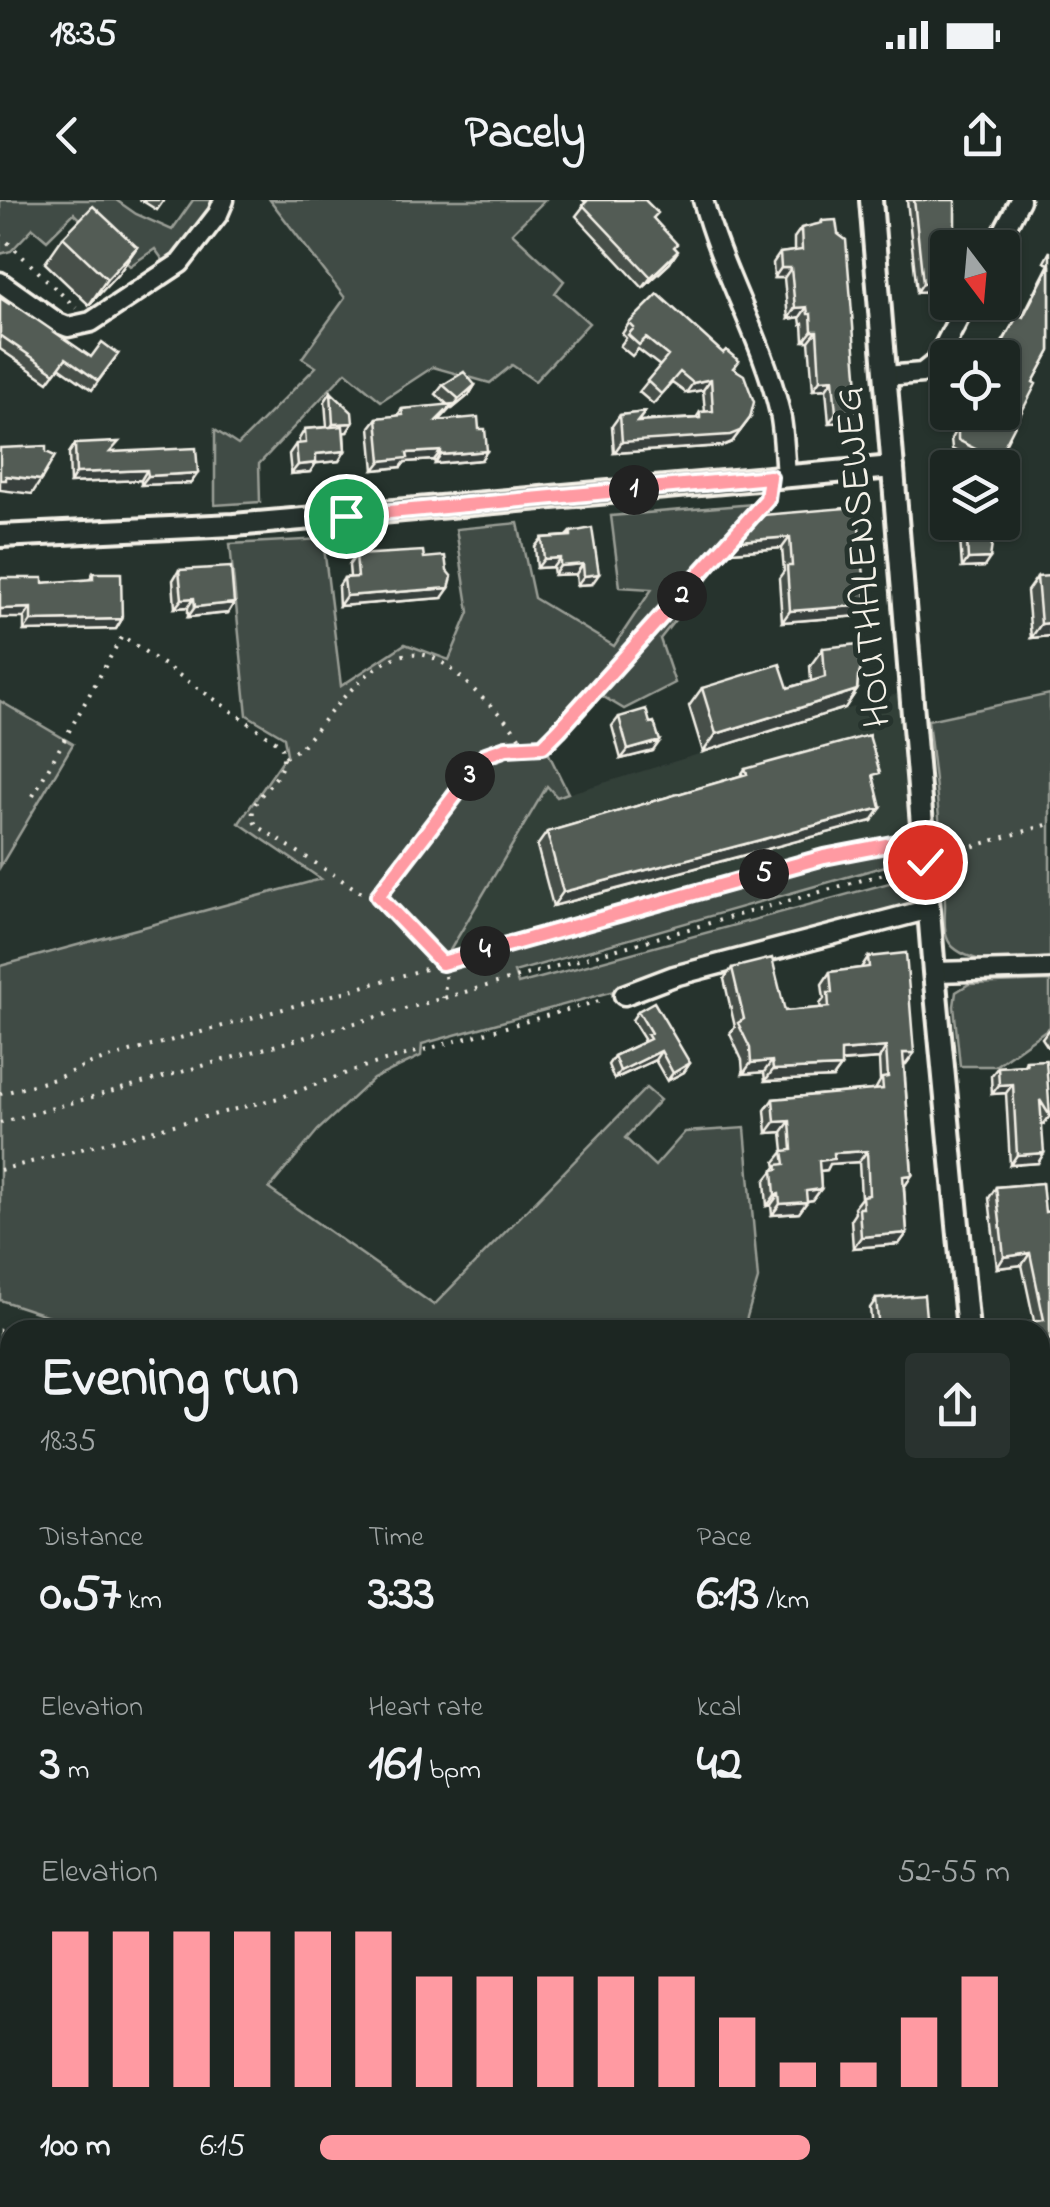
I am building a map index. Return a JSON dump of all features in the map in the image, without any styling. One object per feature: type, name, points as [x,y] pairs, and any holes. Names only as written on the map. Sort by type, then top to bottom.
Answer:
[{"type":"street","points":[[0,282],[68,328],[91,322],[180,263],[218,214],[224,200]]},
{"type":"street","points":[[703,200],[780,415],[778,476]]},
{"type":"street","name":"HOUTHALENSEWEG","points":[[871,200],[934,972],[967,1320]]},
{"type":"street","points":[[1004,230],[1020,200]]},
{"type":"street","points":[[886,376],[922,372],[936,362],[958,320]]},
{"type":"street","points":[[0,536],[234,525],[892,467]]},
{"type":"street","points":[[624,994],[674,976],[930,909]]},
{"type":"street","points":[[934,972],[1050,968]]},
{"type":"path","points":[[0,235],[91,322]]},
{"type":"path","points":[[378,896],[486,755],[506,748],[543,746],[767,499],[778,476]]},
{"type":"path","points":[[33,796],[122,636],[281,745],[285,757],[282,772],[254,805],[252,818],[256,825],[362,894],[378,896],[442,963],[446,981],[442,998]]},
{"type":"path","points":[[285,757],[300,748],[374,668],[393,656],[414,653],[433,657],[452,669],[518,732],[525,749]]},
{"type":"path","points":[[0,1122],[1050,824]]},
{"type":"path","points":[[0,1094],[54,1079],[91,1063],[824,857],[923,838]]},
{"type":"path","points":[[0,1170],[282,1097],[364,1067],[624,994]]},
{"type":"shaded area","points":[[0,200],[116,200],[172,230],[193,200],[217,200],[179,253],[165,263],[155,249],[130,266],[74,213],[47,240],[33,228],[11,251],[0,254]]},
{"type":"shaded area","points":[[270,200],[545,200],[512,233],[564,281],[555,293],[589,323],[535,381],[512,365],[490,383],[433,367],[381,401],[346,372],[259,464],[260,502],[215,505],[215,430],[238,445],[316,367],[302,358],[345,298]]},
{"type":"shaded area","points":[[754,504],[712,573],[660,639],[675,683],[624,709],[587,687],[541,738],[568,793],[557,797],[547,786],[449,952],[908,832],[910,859],[514,972],[518,984],[911,877],[914,908],[422,1044],[421,1056],[373,1079],[318,1130],[269,1189],[434,1305],[646,1088],[660,1100],[625,1138],[655,1166],[685,1132],[745,1128],[758,1279],[746,1320],[61,1320],[0,1300],[0,966],[321,879],[239,823],[287,754],[284,737],[247,715],[230,544],[323,539],[341,686],[405,644],[449,660],[469,612],[456,529],[518,523],[534,598],[614,646],[652,589],[620,587],[611,516]]},
{"type":"shaded area","points":[[897,694],[908,832],[448,953],[548,786],[557,797]]},
{"type":"shaded area","points":[[1050,694],[1050,957],[1000,961],[974,958],[953,947],[946,933],[941,835],[928,720]]},
{"type":"shaded area","points":[[0,701],[73,744],[0,867]]},
{"type":"shaded area","points":[[1050,981],[1050,1027],[995,1066],[960,1066],[956,992],[969,984]]},
{"type":"building","points":[[588,200],[645,200],[658,213],[653,218],[677,244],[674,247],[678,251],[651,277],[583,205]]},
{"type":"building","points":[[914,200],[955,200],[955,230],[930,230],[930,283],[923,283]]},
{"type":"building","points":[[93,206],[137,247],[107,279],[63,237]]},
{"type":"building","points":[[836,220],[838,234],[846,240],[860,411],[836,413],[833,379],[820,380],[817,331],[812,331],[807,307],[795,308],[791,268],[781,268],[780,253],[802,250],[801,228]]},
{"type":"building","points":[[1050,265],[1050,351],[1020,415],[1020,340],[1004,340],[1015,320],[1023,317]]},
{"type":"building","points":[[658,294],[723,353],[726,350],[739,361],[733,368],[744,375],[754,402],[750,418],[740,431],[730,435],[622,442],[620,415],[645,412],[637,422],[700,418],[700,412],[713,411],[711,379],[693,383],[680,372],[661,394],[647,381],[668,356],[646,338],[639,345],[628,335],[634,328],[629,323]]},
{"type":"building","points":[[0,298],[91,357],[102,342],[118,354],[98,381],[66,358],[55,373],[0,335]]},
{"type":"building","points":[[464,372],[475,385],[459,399],[443,385]]},
{"type":"building","points":[[331,392],[352,412],[353,423],[333,424]]},
{"type":"building","points":[[453,404],[436,421],[478,417],[479,429],[485,429],[487,451],[407,453],[408,458],[381,461],[377,418],[403,415],[402,409]]},
{"type":"building","points":[[343,426],[345,451],[316,454],[316,463],[298,465],[296,444],[306,443],[305,429]]},
{"type":"building","points":[[958,430],[1012,430],[1002,450],[978,450],[958,440]]},
{"type":"building","points":[[119,442],[110,452],[196,448],[198,473],[76,473],[75,444]]},
{"type":"building","points":[[46,446],[46,452],[55,456],[41,480],[6,476],[6,480],[0,480],[0,448]]},
{"type":"building","points":[[857,507],[867,605],[790,611],[790,537],[739,541],[763,515]]},
{"type":"building","points":[[592,528],[599,574],[584,576],[583,564],[560,566],[560,558],[544,559],[542,538],[571,536],[571,532]]},
{"type":"building","points":[[967,540],[992,540],[990,558],[968,559]]},
{"type":"building","points":[[423,551],[424,558],[445,556],[452,577],[449,588],[346,596],[344,578],[358,577],[356,555]]},
{"type":"building","points":[[231,567],[234,603],[195,607],[194,598],[182,599],[179,570]]},
{"type":"building","points":[[93,573],[121,573],[122,619],[31,621],[31,608],[0,609],[0,578],[43,578],[43,583],[93,579]]},
{"type":"building","points":[[1050,576],[1050,623],[1041,624],[1037,577]]},
{"type":"building","points":[[859,644],[862,666],[857,690],[716,734],[702,688],[780,664],[788,688],[825,677],[823,648]]},
{"type":"building","points":[[646,709],[660,741],[628,750],[619,717]]},
{"type":"building","points":[[869,735],[880,773],[873,775],[881,808],[563,892],[547,832],[747,774],[745,769]]},
{"type":"building","points":[[906,953],[914,1053],[903,1053],[912,1175],[903,1176],[907,1233],[861,1237],[859,1208],[863,1208],[862,1196],[869,1195],[867,1151],[834,1153],[834,1159],[819,1161],[821,1189],[806,1191],[807,1202],[780,1204],[779,1194],[775,1195],[773,1170],[785,1164],[783,1151],[792,1150],[790,1121],[775,1122],[773,1099],[883,1089],[882,1078],[888,1077],[886,1047],[841,1051],[841,1067],[773,1070],[772,1061],[751,1063],[750,1048],[738,1023],[744,1019],[732,968],[772,958],[785,1011],[829,1007],[830,972],[869,967],[868,957]]},
{"type":"building","points":[[654,1002],[690,1063],[673,1073],[661,1051],[620,1071],[614,1056],[650,1039],[647,1034],[651,1033],[638,1011]]},
{"type":"building","points":[[1046,1060],[1050,1116],[1040,1100],[1044,1153],[1017,1155],[1013,1084],[999,1085],[998,1067]]},
{"type":"building","points":[[1042,1183],[1045,1212],[1050,1211],[1050,1320],[1044,1320],[1030,1253],[1004,1257],[996,1187]]},
{"type":"building","points":[[924,1295],[926,1317],[878,1320],[876,1299]]},
{"type":"route","points":[[346,516],[770,477],[767,499],[559,730],[543,746],[506,748],[486,755],[378,896],[442,963],[824,857],[923,838],[925,862]]}]
